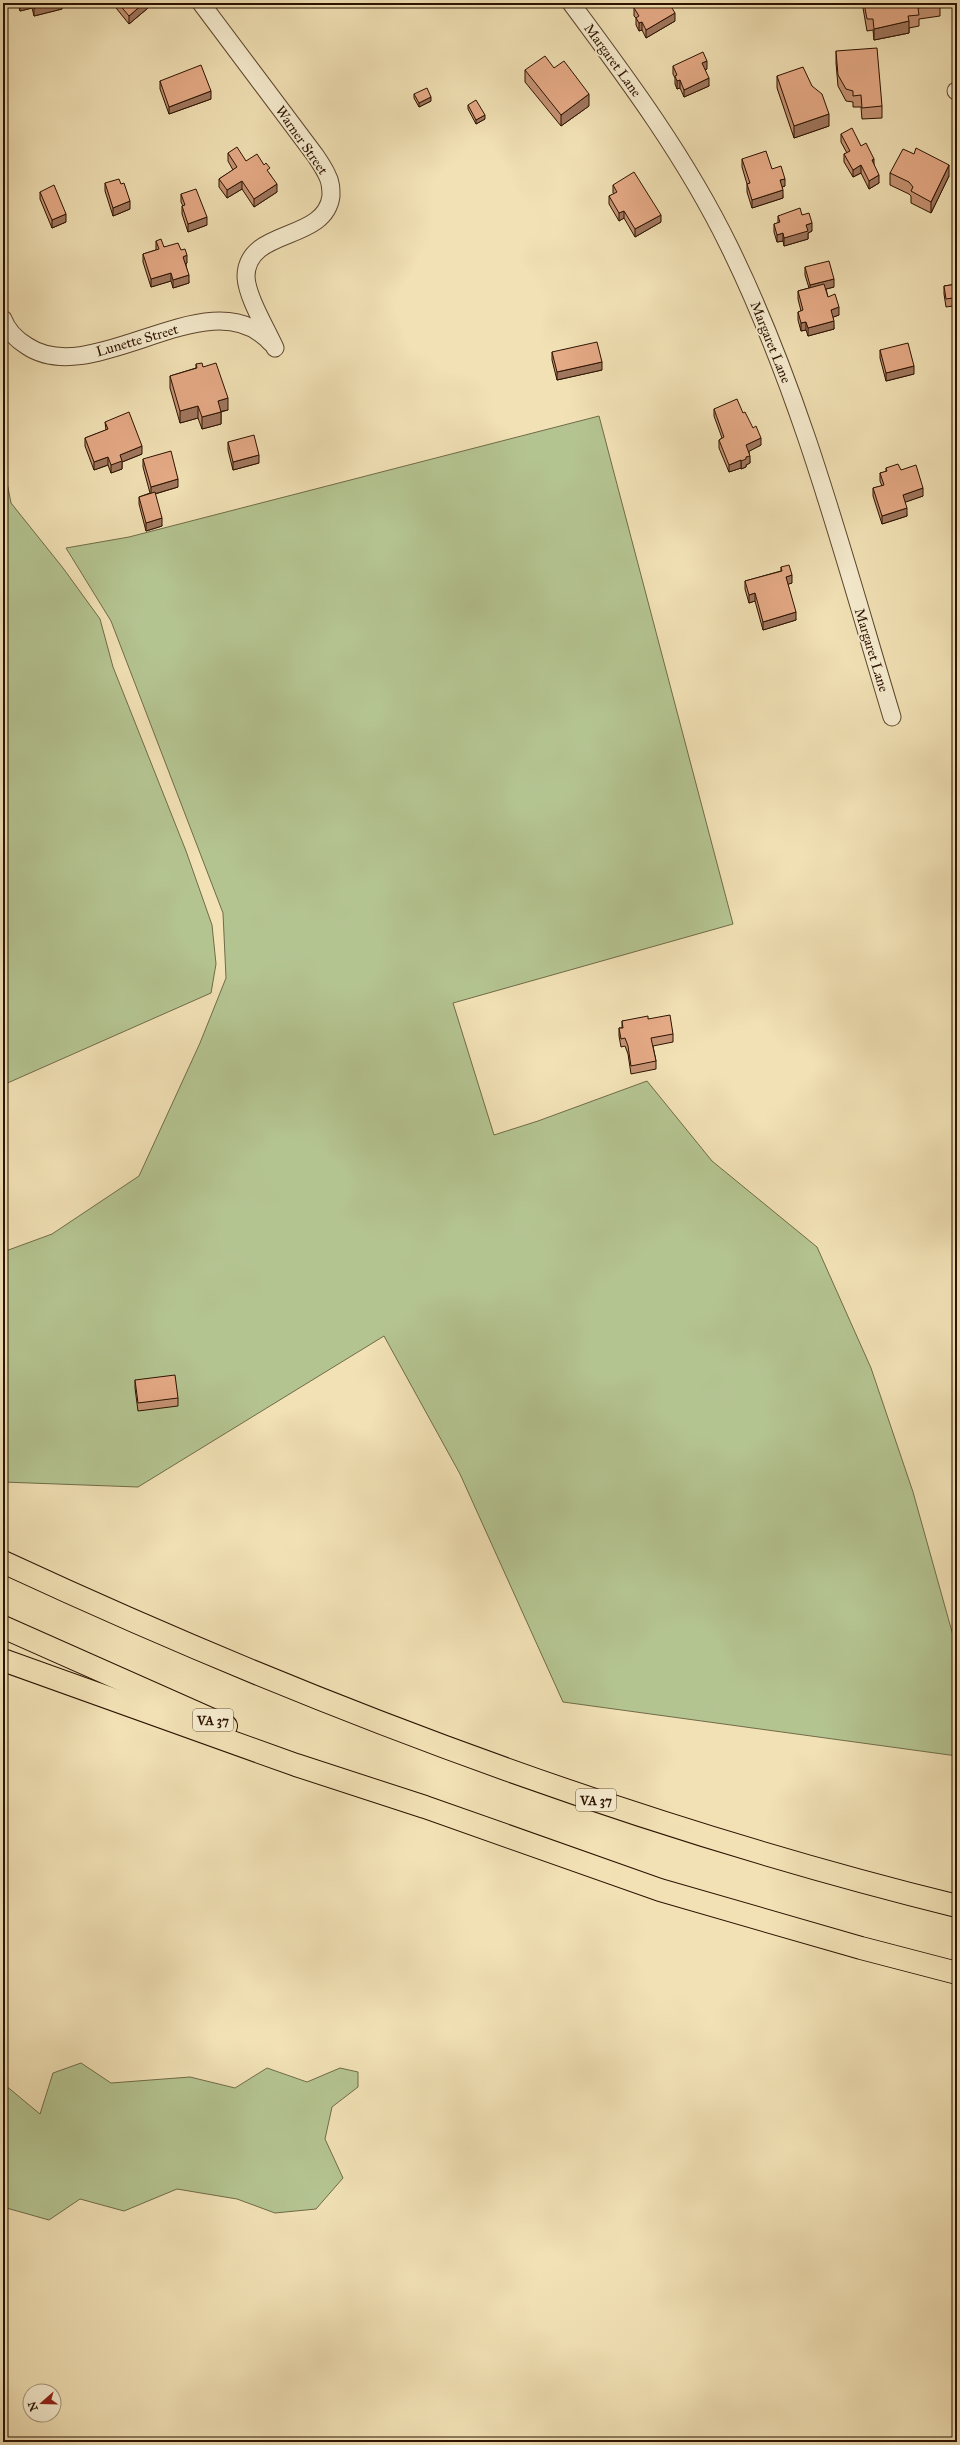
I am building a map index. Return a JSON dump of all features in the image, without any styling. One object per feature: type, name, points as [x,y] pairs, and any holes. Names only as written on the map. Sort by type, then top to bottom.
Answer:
[{"type":"highway","points":[[3,1549],[76,1587],[244,1670]]},
{"type":"highway","name":"VA 37","points":[[3,1562],[244,1670],[507,1768],[652,1819],[793,1861],[957,1906]]},
{"type":"highway","name":"VA 37","points":[[3,1627],[300,1758],[425,1807],[660,1890],[861,1948],[957,1972]]},
{"type":"highway","points":[[3,1660],[296,1765],[425,1807]]},
{"type":"street","name":"Warner Street","points":[[201,3],[315,155],[328,176],[331,189],[330,202],[324,214],[314,223],[267,244],[253,256],[248,266],[246,276],[248,290],[275,348]]},
{"type":"street","name":"Margaret Lane","points":[[572,3],[652,113],[692,177],[728,244],[760,313],[794,399],[844,555],[892,717]]},
{"type":"street","name":"Lunette Street","points":[[4,321],[20,342],[34,351],[50,356],[63,357],[100,352],[182,327],[206,322],[235,322],[250,326],[264,335],[275,348]]},
{"type":"green space","points":[[599,416],[733,924],[453,1003],[494,1135],[538,1121],[647,1081],[712,1161],[817,1247],[871,1368],[913,1492],[954,1639],[957,1651],[957,1756],[563,1702],[460,1474],[384,1336],[138,1487],[3,1482],[3,1252],[52,1234],[139,1176],[200,1043],[226,978],[223,913],[111,621],[66,548],[129,537]]},
{"type":"green space","points":[[3,462],[11,503],[63,568],[100,619],[113,667],[186,851],[212,925],[216,964],[211,993],[3,1085]]},
{"type":"green space","points":[[81,2063],[111,2083],[190,2077],[235,2088],[267,2068],[307,2082],[340,2068],[358,2072],[358,2087],[332,2107],[325,2139],[343,2178],[316,2209],[275,2213],[237,2199],[177,2189],[124,2211],[80,2199],[49,2220],[3,2207],[3,2088],[5,2085],[40,2114],[53,2073]]},
{"type":"building","points":[[32,3],[55,3],[34,8]]},
{"type":"building","points":[[118,3],[144,3],[129,16]]},
{"type":"building","points":[[642,3],[669,3],[675,13],[646,30],[642,22],[639,23],[636,18],[639,16],[634,8]]},
{"type":"building","points":[[864,3],[940,4],[918,8],[919,15],[908,16],[909,21],[874,29],[873,19],[867,19]]},
{"type":"building","points":[[877,48],[882,106],[862,108],[861,95],[853,96],[853,91],[846,89],[838,75],[836,51]]},
{"type":"building","points":[[703,52],[707,61],[702,63],[709,78],[684,90],[680,80],[677,81],[675,76],[677,75],[673,66]]},
{"type":"building","points":[[545,56],[554,68],[564,61],[589,94],[561,115],[525,70]]},
{"type":"building","points":[[201,65],[211,91],[169,107],[160,81]]},
{"type":"building","points":[[803,67],[812,86],[822,94],[829,114],[794,126],[777,76]]},
{"type":"building","points":[[427,88],[431,97],[419,103],[414,94]]},
{"type":"building","points":[[476,100],[485,115],[476,120],[468,105]]},
{"type":"building","points":[[852,128],[861,146],[866,143],[874,159],[872,160],[879,175],[869,181],[861,165],[853,170],[844,154],[850,151],[841,134]]},
{"type":"building","points":[[237,147],[246,161],[257,154],[264,165],[266,163],[270,168],[267,170],[277,184],[254,199],[242,181],[227,190],[219,179],[237,167],[228,153]]},
{"type":"building","points":[[916,148],[949,165],[931,202],[911,191],[913,187],[909,182],[890,173],[903,149],[914,154]]},
{"type":"building","points":[[766,151],[772,169],[781,166],[785,179],[780,180],[783,190],[752,200],[747,184],[750,183],[742,159]]},
{"type":"building","points":[[634,172],[661,215],[635,229],[624,211],[619,213],[609,196],[617,192],[613,185]]},
{"type":"building","points":[[119,179],[121,184],[124,183],[130,201],[113,208],[105,183]]},
{"type":"building","points":[[54,185],[66,214],[52,220],[40,192]]},
{"type":"building","points":[[196,189],[207,217],[188,224],[182,206],[185,205],[181,194]]},
{"type":"building","points":[[800,208],[802,215],[809,213],[812,223],[806,225],[808,231],[784,238],[783,233],[777,235],[774,224],[780,222],[778,216]]},
{"type":"building","points":[[161,239],[164,247],[178,243],[181,250],[185,249],[187,255],[183,257],[189,275],[173,280],[171,273],[151,279],[143,254],[159,249],[156,241]]},
{"type":"building","points":[[829,261],[834,279],[810,285],[805,267]]},
{"type":"building","points":[[824,284],[828,297],[835,294],[839,307],[831,310],[834,321],[808,328],[806,322],[801,323],[798,312],[803,310],[798,291]]},
{"type":"building","points":[[957,284],[957,316],[953,298],[946,299],[944,286]]},
{"type":"building","points":[[597,342],[602,362],[557,372],[552,352]]},
{"type":"building","points":[[908,343],[914,366],[886,373],[880,350]]},
{"type":"building","points":[[202,363],[203,367],[216,363],[228,398],[218,401],[221,412],[202,417],[198,406],[180,411],[170,376],[197,368],[196,364]]},
{"type":"building","points":[[737,399],[743,413],[745,412],[753,428],[756,426],[761,438],[746,445],[750,456],[729,465],[719,440],[724,437],[714,409]]},
{"type":"building","points":[[129,412],[142,446],[120,455],[122,461],[111,465],[108,457],[94,462],[85,438],[108,429],[105,422]]},
{"type":"building","points":[[254,435],[259,455],[233,462],[228,442]]},
{"type":"building","points":[[957,438],[957,455],[953,439]]},
{"type":"building","points":[[171,451],[178,479],[151,487],[143,459]]},
{"type":"building","points":[[898,464],[901,470],[916,465],[923,488],[903,495],[907,508],[882,516],[873,488],[884,485],[880,473],[887,471],[886,468]]},
{"type":"building","points":[[155,492],[162,518],[146,523],[139,497]]},
{"type":"building","points":[[789,565],[792,575],[786,577],[796,612],[763,622],[755,593],[749,595],[745,581],[782,571],[781,567]]},
{"type":"building","points":[[670,1015],[673,1034],[651,1038],[656,1061],[631,1066],[628,1046],[625,1038],[621,1039],[619,1028],[623,1028],[622,1021],[648,1016],[648,1019]]},
{"type":"building","points":[[175,1375],[178,1398],[138,1403],[135,1380]]}]
